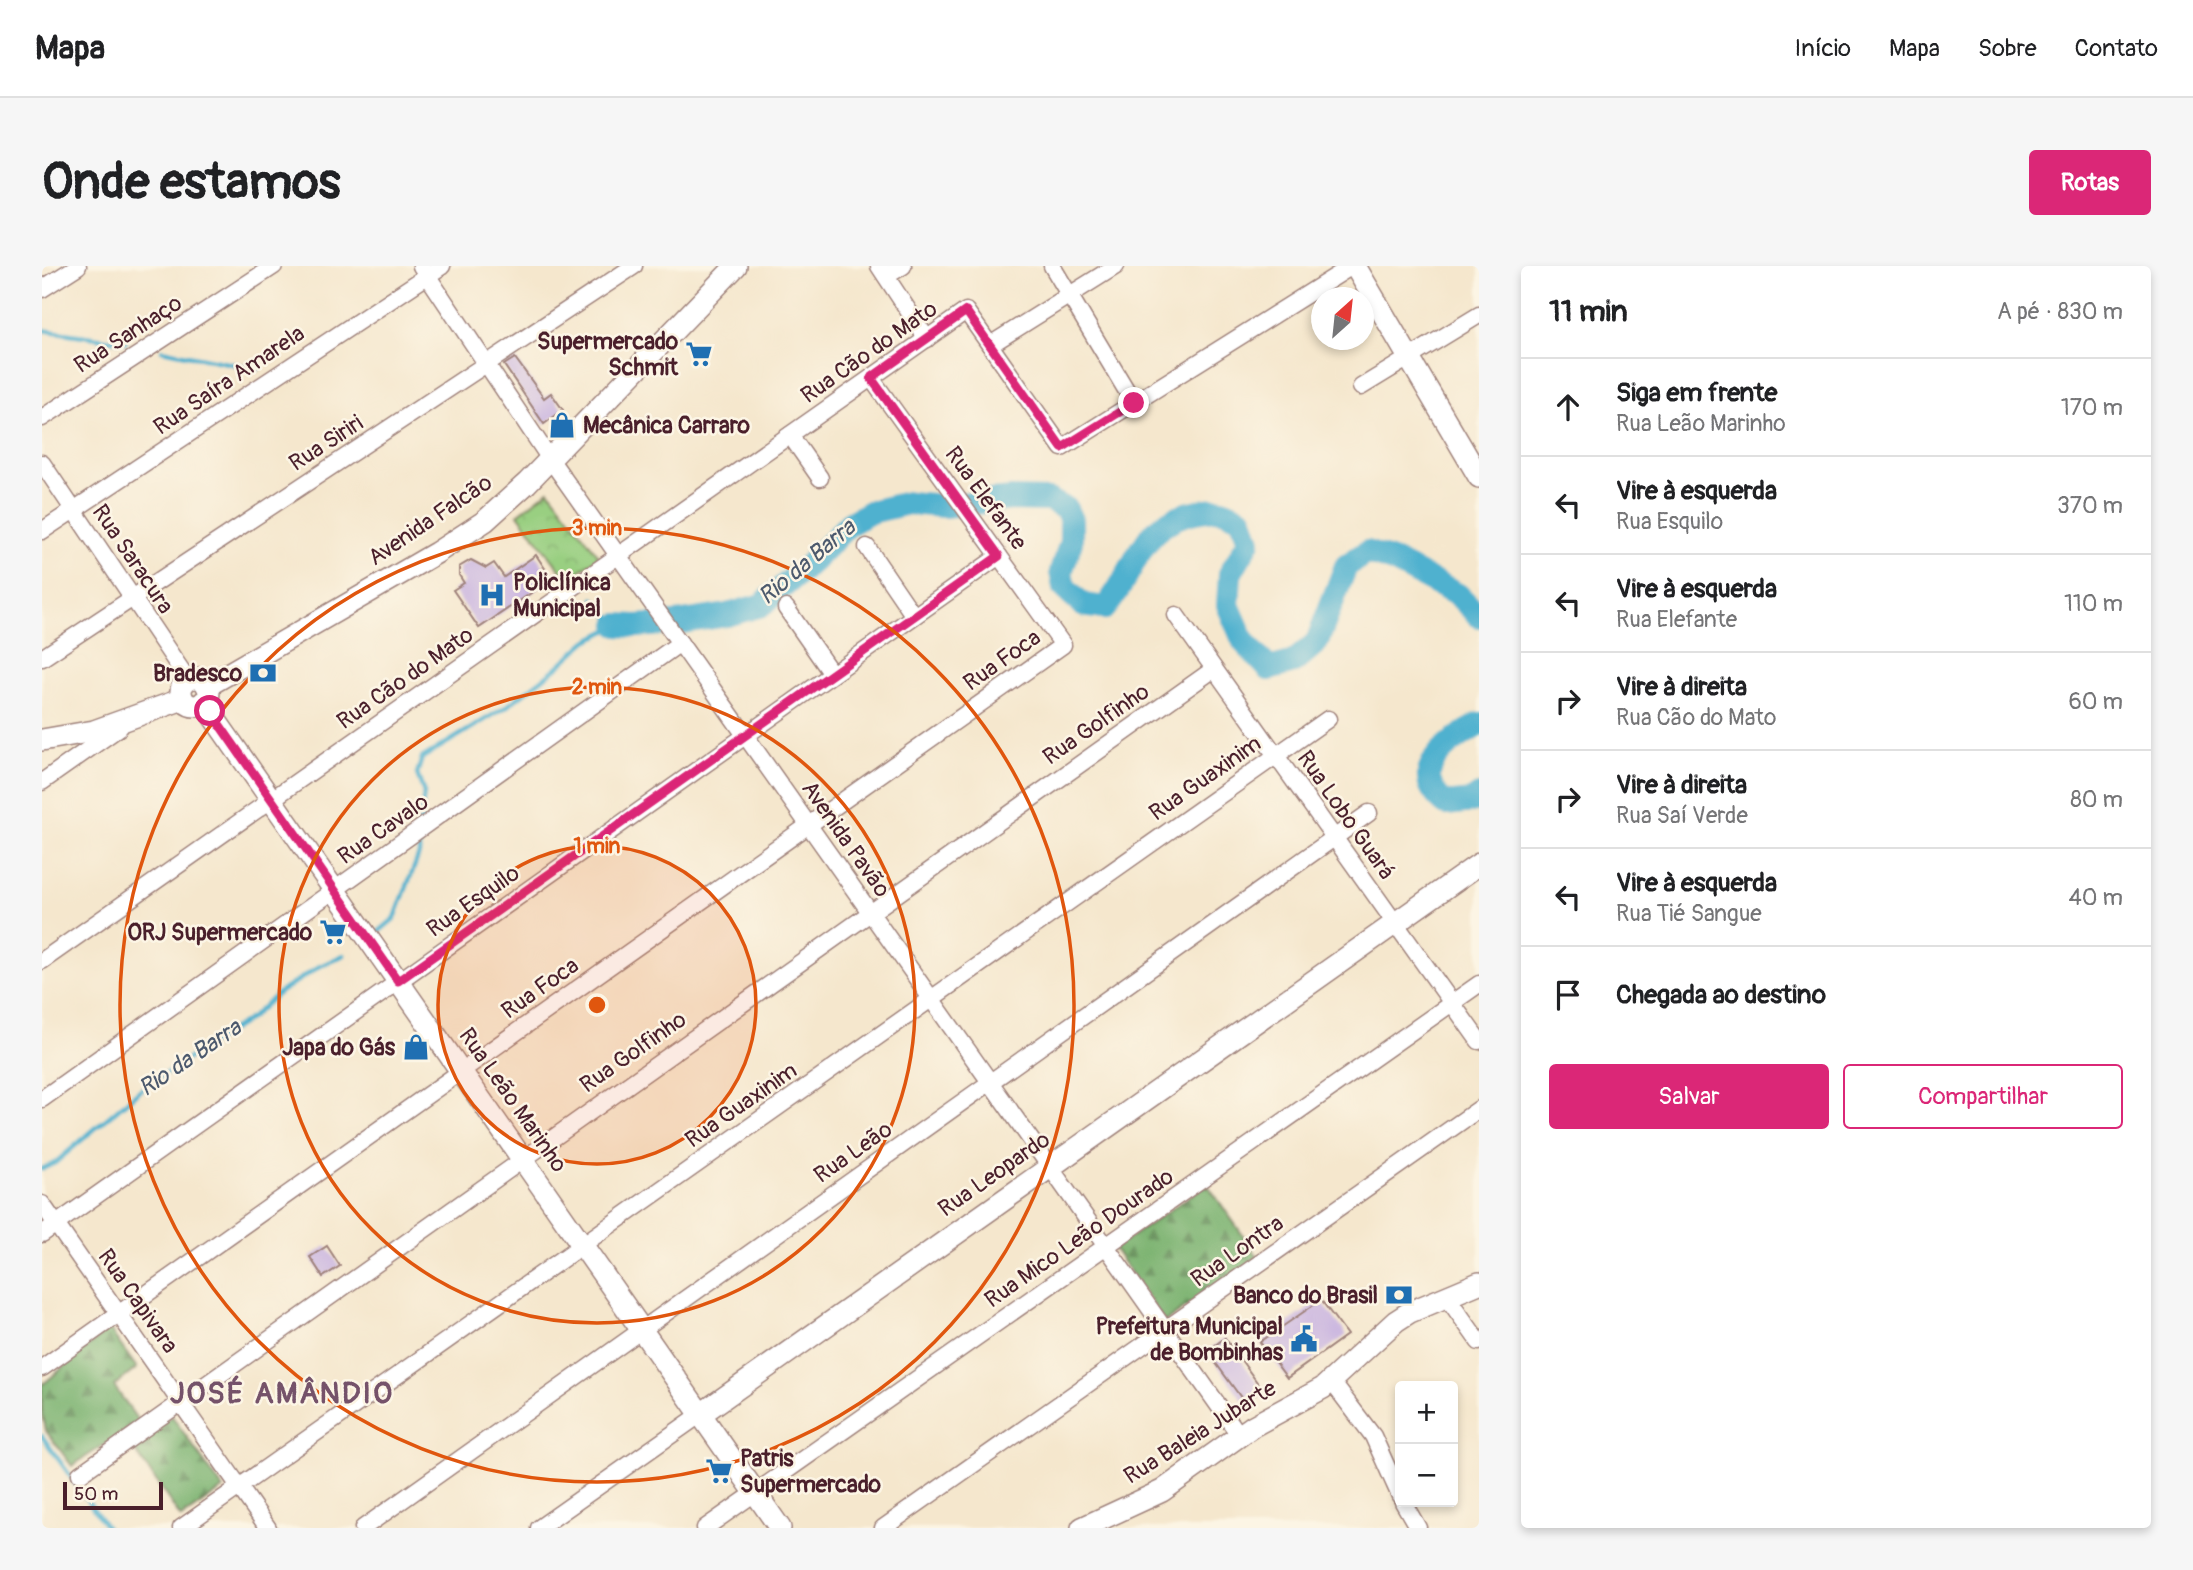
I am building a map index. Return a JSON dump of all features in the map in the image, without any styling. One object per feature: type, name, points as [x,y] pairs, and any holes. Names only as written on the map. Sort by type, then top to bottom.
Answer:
[{"type":"street","points":[[42,289],[78,266]]},
{"type":"street","name":"Rua Sanhaço","points":[[42,418],[274,266]]},
{"type":"street","name":"Rua Saíra Amarela","points":[[42,531],[424,271],[442,266]]},
{"type":"street","name":"Rua Siriri","points":[[42,658],[635,266]]},
{"type":"street","name":"Avenida Falcão","points":[[42,740],[94,731],[130,720],[195,692],[463,536],[507,503],[736,266]]},
{"type":"street","points":[[902,266],[882,271],[927,339]]},
{"type":"street","points":[[1052,266],[1134,403]]},
{"type":"street","points":[[1116,266],[990,345],[1062,448],[1353,266],[1409,358],[1471,444],[1479,477]]},
{"type":"street","name":"Avenida Pavão","points":[[424,271],[550,459],[1240,1436]]},
{"type":"street","name":"Rua Cão do Mato","points":[[42,961],[966,311],[990,345]]},
{"type":"street","points":[[1361,387],[1479,315]]},
{"type":"street","name":"Rua Elefante","points":[[871,378],[1063,645]]},
{"type":"street","points":[[790,435],[820,478]]},
{"type":"street","name":"Rua Saracura","points":[[42,463],[195,692]]},
{"type":"street","points":[[867,547],[914,616]]},
{"type":"street","name":"Rua Esquilo","points":[[42,1234],[999,556]]},
{"type":"street","points":[[786,608],[832,674]]},
{"type":"street","name":"Rua Lobo Guará","points":[[1176,615],[1479,1041]]},
{"type":"street","name":"Rua Cavalo","points":[[42,1099],[680,643]]},
{"type":"street","name":"Rua Foca","points":[[42,1368],[1063,645]]},
{"type":"street","name":"Rua Golfinho","points":[[80,1474],[1214,669]]},
{"type":"street","name":"Rua Leão Marinho","points":[[195,692],[780,1528]]},
{"type":"street","name":"Rua Guaxinim","points":[[181,1528],[1328,719]]},
{"type":"street","points":[[42,782],[130,720]]},
{"type":"street","name":"Rua Leão","points":[[363,1528],[1370,813]]},
{"type":"street","name":"Rua Leopardo","points":[[539,1528],[1479,864]]},
{"type":"street","name":"Rua Mico Leão Dourado","points":[[705,1528],[1479,984]]},
{"type":"street","name":"Rua Lontra","points":[[883,1528],[1479,1109]]},
{"type":"street","name":"Rua Capivara","points":[[42,1204],[268,1528]]},
{"type":"street","name":"Rua Baleia Jubarte","points":[[1082,1528],[1162,1491],[1240,1436],[1332,1382],[1396,1321],[1479,1283]]},
{"type":"street","points":[[1447,1297],[1479,1342]]},
{"type":"street","points":[[1332,1382],[1373,1436],[1395,1485]]},
{"type":"street","points":[[1406,1507],[1418,1528]]},
{"type":"green space","points":[[549,490],[599,556],[568,580],[518,514]]},
{"type":"green space","points":[[1207,1184],[1258,1257],[1165,1322],[1114,1249]]},
{"type":"green space","points":[[109,1329],[137,1368],[114,1386],[139,1422],[72,1466],[46,1431],[42,1410],[42,1385]]},
{"type":"green space","points":[[172,1416],[223,1489],[181,1518],[132,1446]]},
{"type":"building","points":[[515,358],[544,398],[551,393],[563,410],[544,424],[504,365]]},
{"type":"building","name":"Policlínica Municipal","points":[[536,555],[552,579],[479,628],[453,590],[464,583],[459,575],[459,567],[471,560],[486,568],[494,563],[504,577]]},
{"type":"building","points":[[327,1246],[340,1266],[323,1277],[310,1257]]},
{"type":"building","name":"Prefeitura Municipal de Bombinhas","points":[[1321,1300],[1347,1335],[1287,1378],[1260,1342]]},
{"type":"building","points":[[1225,1338],[1262,1389],[1245,1403],[1207,1351]]},
{"type":"waterway","points":[[42,330],[126,342]]},
{"type":"waterway","points":[[162,350],[258,369]]},
{"type":"waterway","name":"Rio da Barra","points":[[618,625],[676,623],[727,615],[762,605],[813,561],[849,524],[870,512],[908,503],[944,506],[1012,499],[1049,500],[1066,509],[1071,520],[1071,542],[1061,572],[1064,587],[1083,605],[1105,608],[1150,537],[1162,526],[1176,518],[1209,509],[1224,511],[1242,519],[1249,541],[1230,574],[1228,605],[1244,642],[1269,669],[1294,662],[1317,642],[1346,566],[1367,552],[1395,562],[1458,595],[1479,616]]},
{"type":"waterway","name":"Rio da Barra","points":[[420,823],[424,793],[417,774],[422,758],[506,707],[587,641],[618,625],[594,599]]},
{"type":"waterway","name":"Rio da Barra","points":[[1479,724],[1444,749],[1430,769],[1429,780],[1434,792],[1446,804],[1473,801],[1479,796]]},
{"type":"waterway","name":"Rio da Barra","points":[[375,935],[395,918],[419,854],[420,835]]},
{"type":"waterway","name":"Rio da Barra","points":[[42,1169],[55,1163],[140,1090],[252,1017],[276,995],[320,966],[344,955]]},
{"type":"waterway","points":[[42,1436],[107,1528]]},
{"type":"place","name":"Supermercado Schmit","points":[[699,354]]},
{"type":"place","name":"Mecânica Carraro","points":[[562,425]]},
{"type":"place","name":"Policlínica Municipal","points":[[492,595]]},
{"type":"place","name":"Bradesco","points":[[263,673]]},
{"type":"place","name":"ORJ Supermercado","points":[[333,932]]},
{"type":"place","name":"Japa do Gás","points":[[416,1047]]},
{"type":"place","name":"Banco do Brasil","points":[[1399,1295]]},
{"type":"place","name":"Prefeitura Municipal de Bombinhas","points":[[1304,1339]]},
{"type":"place","name":"Patris Supermercado","points":[[719,1471]]},
{"type":"district","name":"JOSÉ AMÂNDIO","points":[[282,1393]]},
{"type":"route","points":[[210,711],[398,981],[999,556],[871,378],[966,311],[1062,448],[1134,403]]}]
